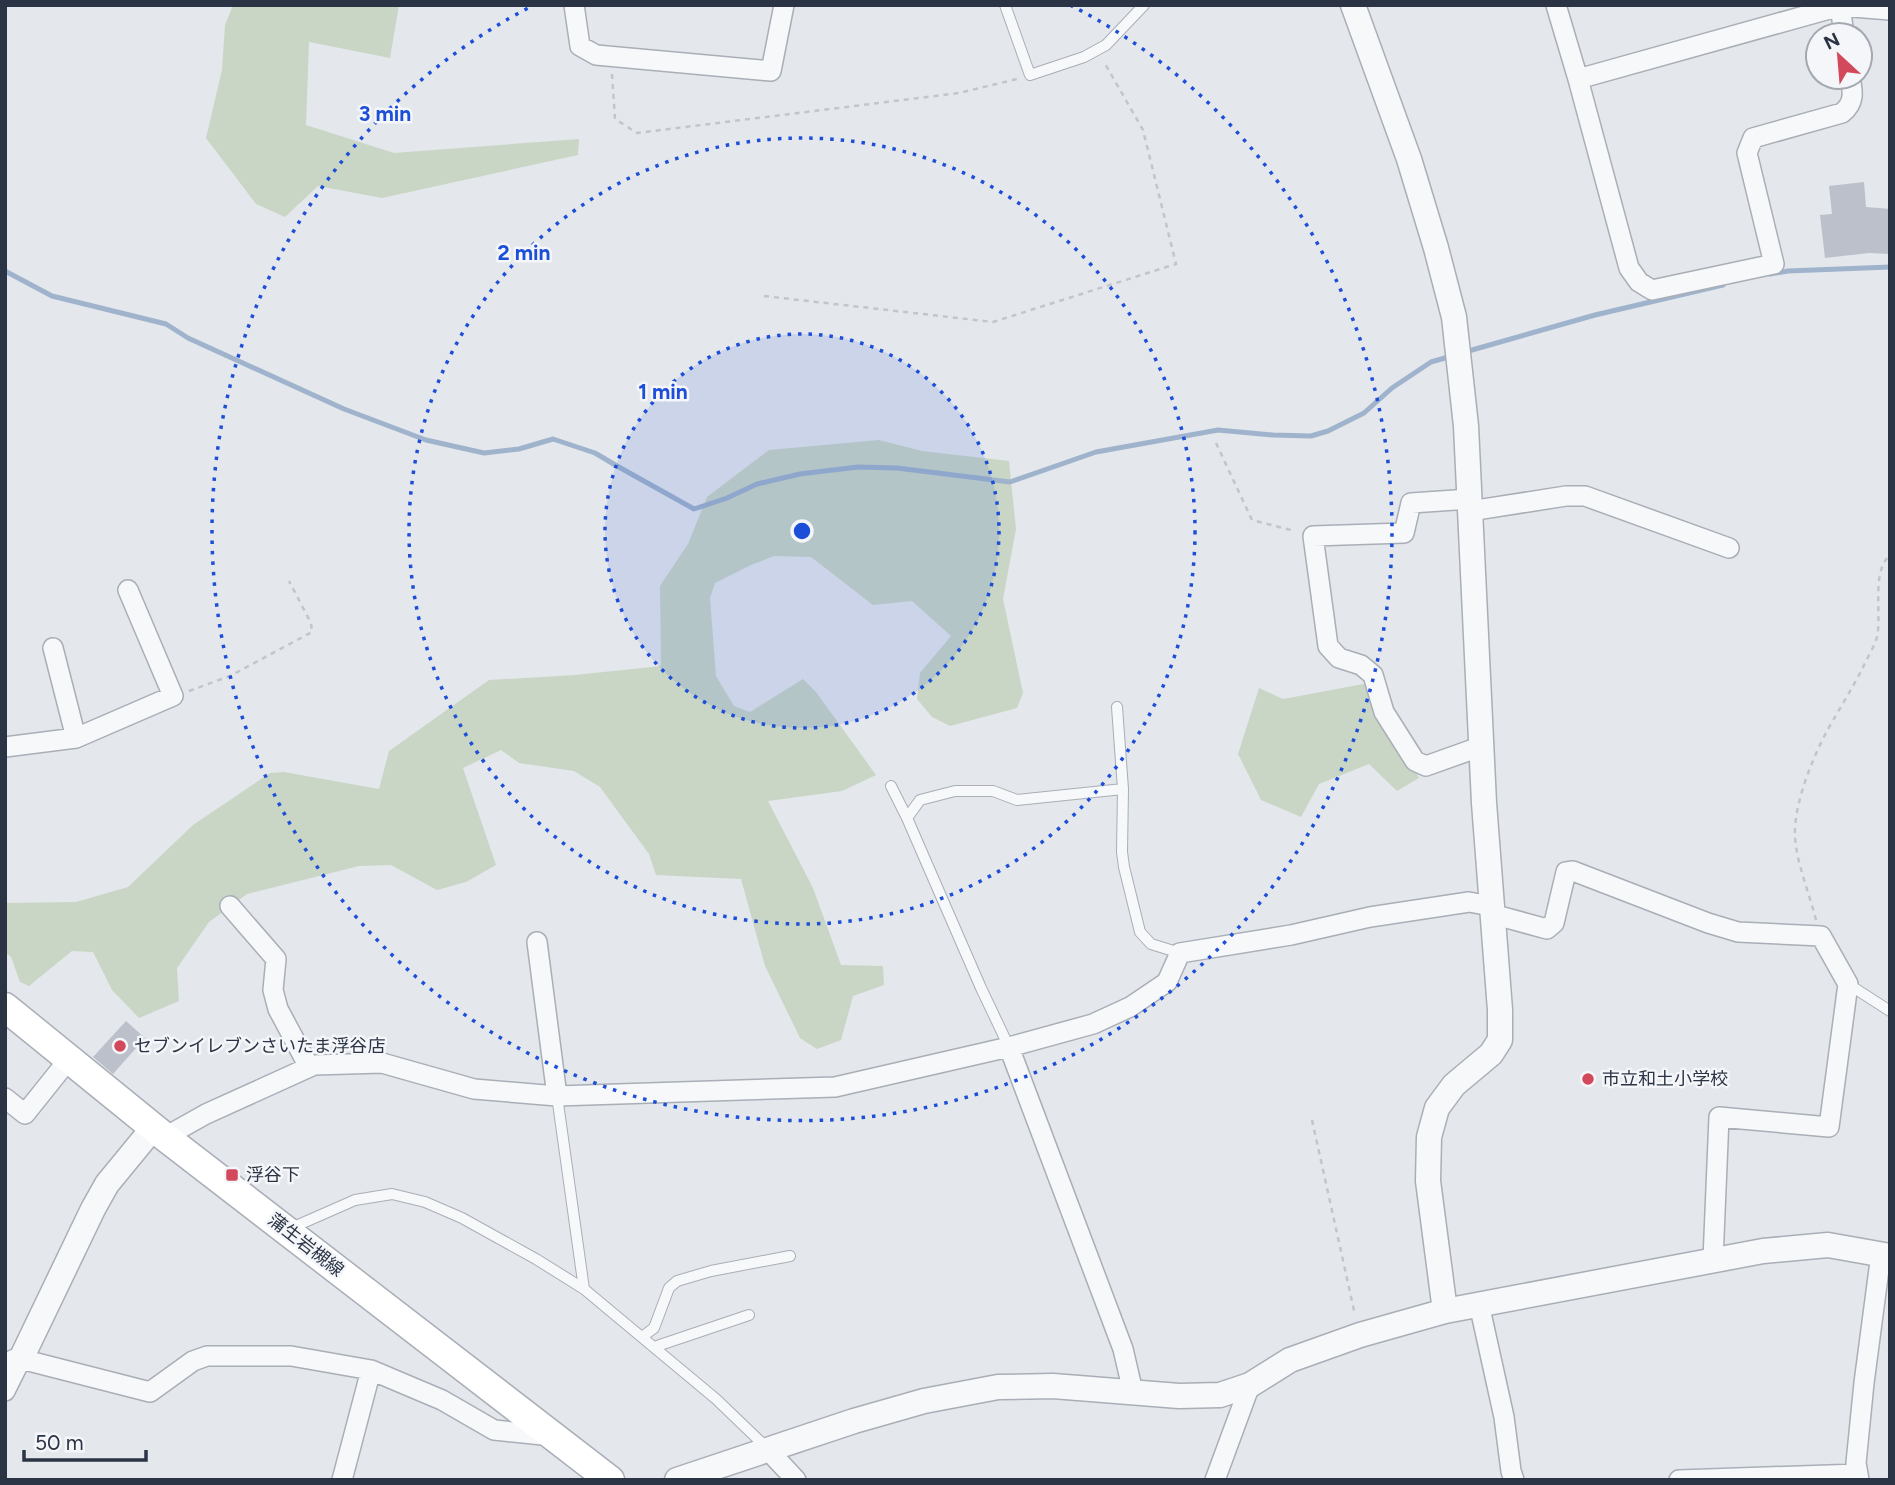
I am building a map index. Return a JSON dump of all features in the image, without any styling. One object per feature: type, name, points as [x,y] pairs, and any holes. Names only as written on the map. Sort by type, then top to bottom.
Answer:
[{"type":"main road","name":"蒲生岩槻線","points":[[9,1018],[69,1059],[159,1133],[610,1480]]},
{"type":"street","points":[[574,5],[580,46],[596,55],[771,71],[784,5]]},
{"type":"street","points":[[1353,5],[1409,159],[1436,248],[1454,317],[1466,426],[1500,1040],[1490,1054],[1454,1085],[1437,1108],[1429,1137],[1428,1181],[1445,1311]]},
{"type":"street","points":[[1556,5],[1629,268],[1639,282],[1652,290],[1774,264],[1747,153],[1753,138],[1842,113],[1853,98],[1852,91]]},
{"type":"street","points":[[1578,79],[1840,6],[1890,10]]},
{"type":"street","points":[[1482,746],[1426,766],[1415,761],[1384,712],[1373,676],[1361,665],[1339,658],[1328,646],[1313,536],[1404,534],[1411,503],[1470,505],[1584,496],[1729,548]]},
{"type":"street","points":[[5,747],[76,738],[173,696],[128,590]]},
{"type":"street","points":[[53,648],[76,738]]},
{"type":"street","points":[[5,1391],[13,1363],[107,1184],[159,1133],[314,1065],[382,1063],[474,1089],[557,1096],[835,1087],[1009,1047],[1093,1024],[1121,1012],[1167,982],[1180,953],[1290,935],[1370,917],[1469,902],[1547,929],[1554,923],[1566,872],[1573,871],[1738,932],[1821,936],[1848,984],[1829,1127],[1720,1117],[1713,1260]]},
{"type":"street","points":[[230,906],[276,959],[273,989],[278,1009],[309,1067]]},
{"type":"street","points":[[537,942],[557,1096]]},
{"type":"street","points":[[1009,1047],[1123,1349],[1133,1392]]},
{"type":"street","points":[[5,1098],[25,1114],[69,1059]]},
{"type":"street","points":[[677,1480],[854,1421],[924,1401],[998,1387],[1054,1386],[1179,1396],[1220,1395],[1250,1385],[1290,1360],[1360,1335],[1445,1311],[1763,1251],[1828,1245],[1886,1255],[1864,1383],[1856,1463],[1859,1477],[1679,1480]]},
{"type":"street","points":[[1479,1304],[1504,1416],[1514,1480]]},
{"type":"street","points":[[13,1363],[150,1392],[193,1361],[207,1356],[292,1356],[372,1370],[442,1400],[494,1430],[553,1437]]},
{"type":"street","points":[[342,1480],[372,1370]]},
{"type":"street","points":[[1215,1480],[1250,1385]]},
{"type":"street","points":[[768,1450],[796,1480]]},
{"type":"lane","points":[[1005,5],[1030,75],[1097,50],[1144,5]]},
{"type":"lane","points":[[1117,707],[1123,789],[1122,852],[1140,932],[1151,944],[1180,953]]},
{"type":"lane","points":[[891,786],[1009,1047]]},
{"type":"lane","points":[[907,818],[920,800],[955,791],[993,791],[1017,800],[1123,789]]},
{"type":"lane","points":[[1848,984],[1890,1011]]},
{"type":"lane","points":[[557,1096],[584,1289]]},
{"type":"lane","points":[[286,1230],[355,1200],[392,1194],[425,1202],[462,1218],[584,1289],[716,1399],[768,1450]]},
{"type":"lane","points":[[642,1337],[654,1328],[669,1288],[677,1281],[711,1271],[790,1256]]},
{"type":"lane","points":[[654,1347],[749,1315]]},
{"type":"path","points":[[764,296],[993,322],[1176,264],[1143,130],[1097,50]]},
{"type":"path","points":[[611,57],[615,119],[637,133],[959,93],[1030,75]]},
{"type":"path","points":[[1216,443],[1252,520],[1313,536]]},
{"type":"path","points":[[1821,936],[1795,836],[1799,806],[1811,766],[1825,733],[1854,687],[1877,639],[1880,616],[1878,580],[1886,557],[1890,555]]},
{"type":"path","points":[[173,696],[230,676],[312,632],[311,623],[289,582]]},
{"type":"path","points":[[1312,1120],[1360,1335]]},
{"type":"green space","points":[[233,5],[399,5],[390,58],[309,42],[306,125],[394,153],[579,139],[578,155],[382,198],[318,186],[285,217],[256,204],[206,138],[222,70],[225,25]]},
{"type":"green space","points":[[879,440],[922,451],[1009,461],[1016,529],[1003,599],[1023,693],[1017,708],[950,726],[932,717],[917,699],[920,673],[951,636],[912,601],[873,605],[811,557],[774,556],[715,583],[710,598],[716,676],[734,706],[750,712],[803,679],[816,692],[876,775],[842,791],[768,801],[813,888],[841,965],[883,966],[884,985],[853,996],[841,1040],[817,1049],[800,1038],[765,966],[741,879],[656,875],[649,854],[600,787],[574,771],[519,763],[501,750],[463,768],[496,865],[466,882],[437,890],[391,865],[359,866],[247,894],[209,922],[177,968],[179,1001],[139,1018],[112,990],[93,952],[72,951],[29,986],[20,982],[11,957],[5,952],[5,903],[76,902],[128,887],[193,825],[270,773],[284,772],[379,789],[389,751],[489,680],[661,666],[660,586],[688,544],[707,497],[769,450]]},
{"type":"green space","points":[[1369,683],[1419,778],[1397,791],[1369,764],[1319,784],[1301,817],[1261,800],[1238,754],[1259,688],[1283,699]]},
{"type":"building","points":[[1864,182],[1866,207],[1890,209],[1890,254],[1869,253],[1825,258],[1820,215],[1832,214],[1829,186]]},
{"type":"building","points":[[126,1021],[145,1038],[113,1074],[93,1057]]},
{"type":"waterway","points":[[1770,274],[1890,267]]},
{"type":"waterway","points":[[5,271],[52,296],[166,324],[188,338],[344,409],[426,440],[484,453],[519,449],[553,439],[595,453],[694,509],[757,484],[800,474],[858,467],[897,468],[1010,482],[1096,452],[1218,430],[1311,436],[1328,431],[1364,413],[1392,388],[1431,362],[1452,356]]},
{"type":"waterway","points":[[1465,352],[1595,315],[1723,285]]},
{"type":"place","name":"セブンイレブンさいたま浮谷店","points":[[120,1046]]},
{"type":"place","name":"市立和土小学校","points":[[1588,1079]]},
{"type":"place","name":"浮谷下","points":[[232,1175]]}]
